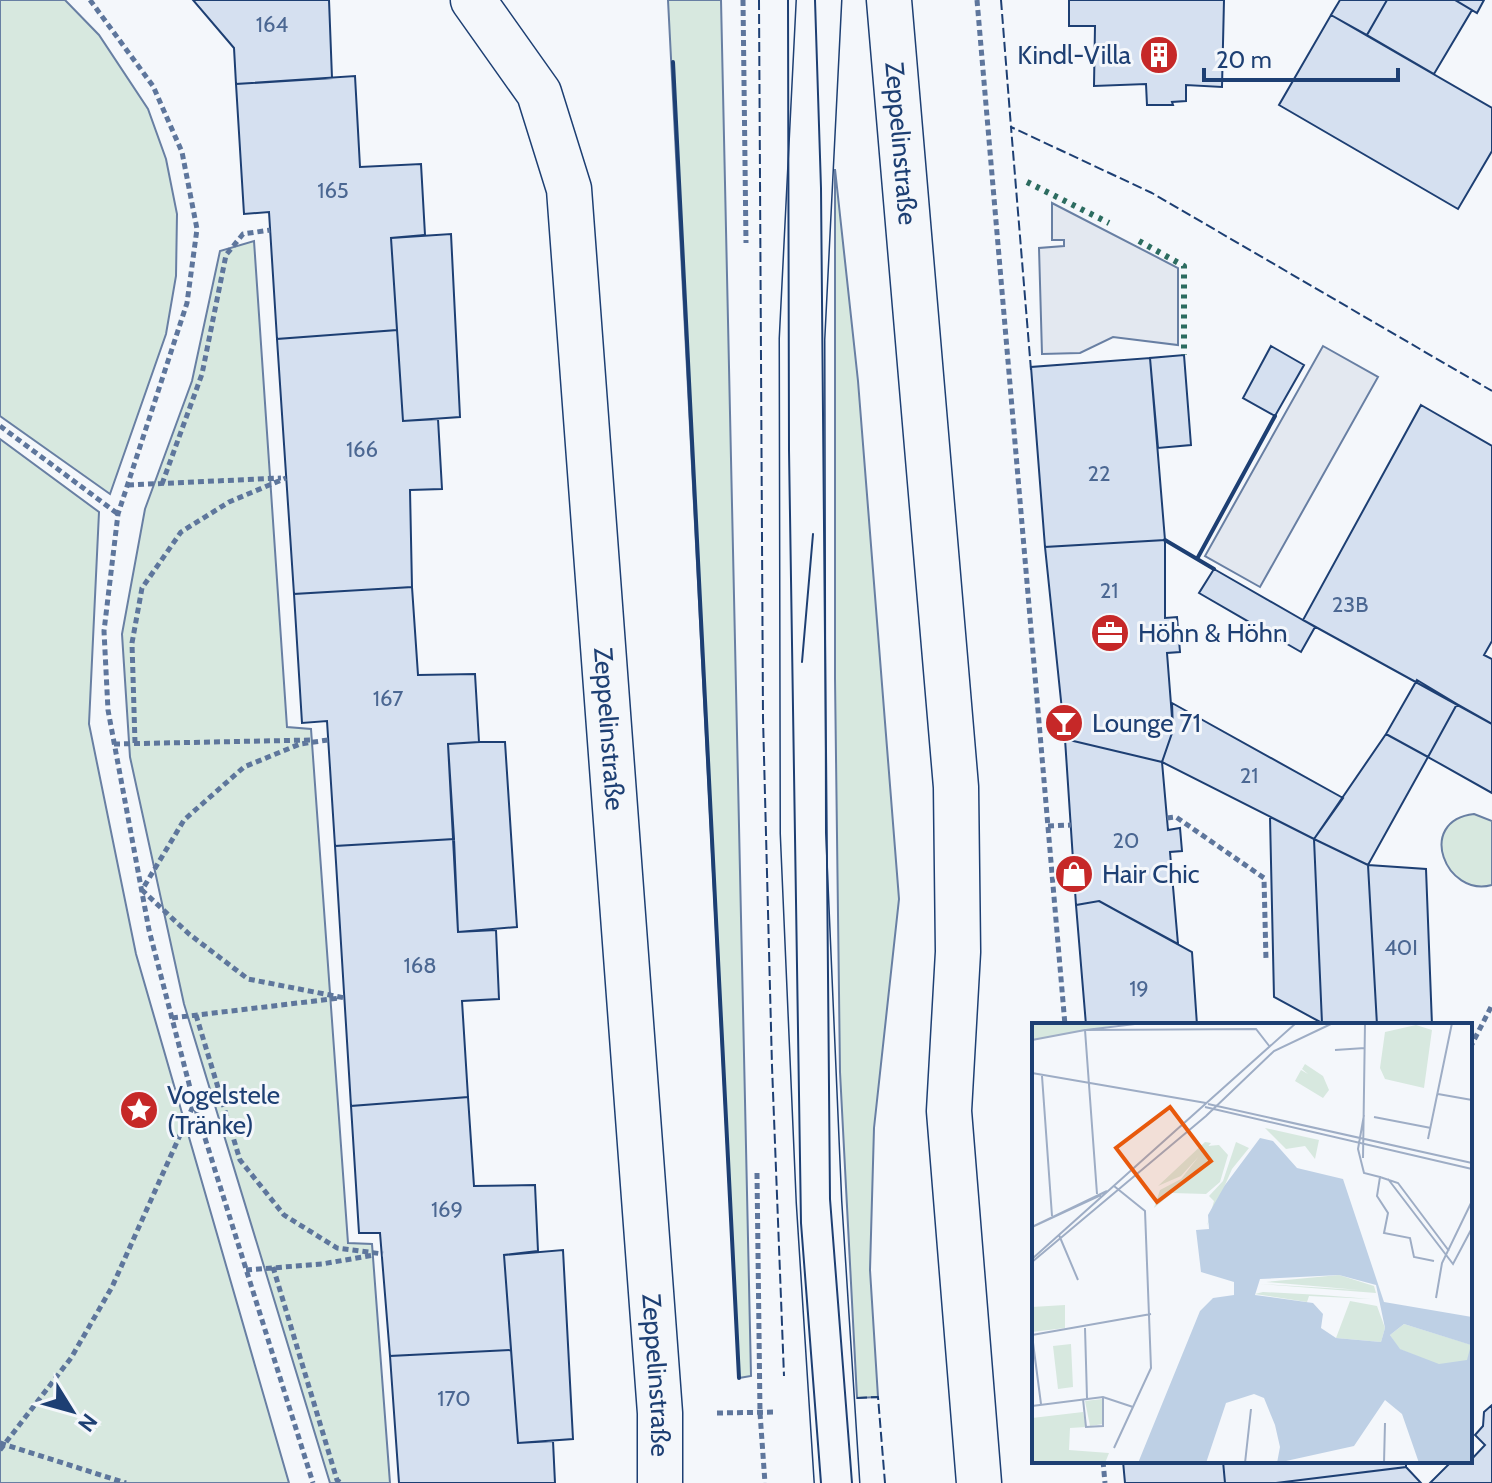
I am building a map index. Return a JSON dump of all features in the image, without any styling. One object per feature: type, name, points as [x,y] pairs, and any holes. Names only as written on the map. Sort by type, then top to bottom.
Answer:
[{"type":"main road","name":"Zeppelinstraße","points":[[473,0],[539,93],[569,189],[660,1413],[660,1483]]},
{"type":"main road","points":[[819,0],[802,339],[803,833],[819,1202],[837,1483]]},
{"type":"main road","name":"Zeppelinstraße","points":[[889,0],[956,787],[958,952],[949,1111],[979,1483]]},
{"type":"path","points":[[90,0],[153,86],[182,152],[197,229],[187,303],[118,514],[104,631],[108,710],[149,930],[194,1103],[313,1483]]},
{"type":"path","points":[[977,0],[1065,1023]]},
{"type":"path","points":[[162,484],[202,374],[226,255],[243,234],[270,230]]},
{"type":"path","points":[[0,426],[118,514]]},
{"type":"path","points":[[128,485],[286,478],[229,502],[181,532],[142,588],[132,643],[135,743]]},
{"type":"path","points":[[114,744],[328,740],[300,744],[244,767],[184,820],[142,890]]},
{"type":"path","points":[[1167,818],[1176,817],[1264,878],[1266,960]]},
{"type":"path","points":[[1048,826],[1071,825]]},
{"type":"path","points":[[142,890],[189,934],[248,979],[345,998],[172,1018]]},
{"type":"path","points":[[1472,1044],[1492,1005]]},
{"type":"path","points":[[196,1015],[240,1160],[284,1215],[337,1248],[383,1254],[322,1264],[246,1270]]},
{"type":"path","points":[[126,1483],[1,1446],[71,1358],[112,1287],[194,1103]]},
{"type":"path","points":[[273,1267],[337,1480],[341,1483]]},
{"type":"path","points":[[1103,1463],[1105,1483]]},
{"type":"shaded area","points":[[0,0],[65,0],[99,35],[148,109],[166,159],[177,214],[176,276],[166,334],[110,494],[0,416]]},
{"type":"shaded area","points":[[668,0],[721,0],[751,1376],[739,1378]]},
{"type":"shaded area","points":[[835,169],[858,381],[899,899],[874,1128],[870,1270],[878,1397],[857,1398],[840,1072],[835,678]]},
{"type":"shaded area","points":[[1052,203],[1178,268],[1178,345],[1113,337],[1080,353],[1042,354],[1039,248],[1064,246],[1064,240],[1052,240]]},
{"type":"shaded area","points":[[254,241],[287,727],[311,729],[348,1243],[372,1244],[390,1483],[330,1483],[184,1004],[130,757],[122,634],[145,509],[192,381],[220,251]]},
{"type":"shaded area","points":[[1323,346],[1378,377],[1260,587],[1205,556]]},
{"type":"shaded area","points":[[0,439],[99,512],[89,724],[136,954],[289,1483],[0,1483]]},
{"type":"shaded area","points":[[1474,814],[1492,821],[1492,885],[1476,886],[1461,880],[1444,857],[1442,843],[1445,830],[1456,820]]},
{"type":"building","points":[[193,0],[329,0],[332,78],[236,84],[234,48]]},
{"type":"building","name":"Kindl-Villa","points":[[1069,0],[1224,0],[1222,87],[1186,85],[1186,101],[1172,102],[1173,105],[1147,105],[1146,84],[1094,86],[1095,26],[1069,26]]},
{"type":"building","points":[[1340,0],[1387,0],[1367,35],[1331,15]]},
{"type":"building","points":[[1387,0],[1455,0],[1472,10],[1434,74],[1367,35]]},
{"type":"building","points":[[1455,0],[1484,0],[1477,13]]},
{"type":"building","points":[[1331,15],[1492,108],[1492,151],[1458,209],[1279,105]]},
{"type":"building","points":[[355,76],[360,167],[421,164],[425,235],[391,238],[397,330],[277,339],[269,212],[244,214],[236,84]]},
{"type":"building","points":[[451,234],[460,417],[403,421],[391,238]]},
{"type":"building","points":[[397,330],[403,421],[438,419],[442,489],[410,490],[412,587],[294,594],[277,339]]},
{"type":"building","points":[[1271,346],[1304,365],[1275,416],[1243,398]]},
{"type":"building","points":[[1184,355],[1191,445],[1158,448],[1150,358]]},
{"type":"building","points":[[1150,358],[1165,540],[1045,547],[1031,367]]},
{"type":"building","points":[[1421,405],[1492,446],[1492,641],[1484,655],[1492,659],[1492,724],[1303,620]]},
{"type":"building","points":[[1165,540],[1165,618],[1177,617],[1180,652],[1167,653],[1173,730],[1162,762],[1065,739],[1045,547]]},
{"type":"building","points":[[1214,569],[1315,627],[1301,652],[1199,593]]},
{"type":"building","points":[[412,587],[418,675],[475,674],[479,742],[448,744],[454,839],[335,846],[327,721],[302,723],[294,594]]},
{"type":"building","points":[[1417,680],[1457,704],[1428,757],[1386,734]]},
{"type":"building","points":[[1172,703],[1343,798],[1314,839],[1162,762],[1173,730]]},
{"type":"building","points":[[1457,704],[1492,724],[1492,793],[1428,757]]},
{"type":"building","points":[[1386,734],[1428,757],[1368,865],[1314,839]]},
{"type":"building","points":[[1065,739],[1162,762],[1168,830],[1180,828],[1182,851],[1170,852],[1178,944],[1099,901],[1076,905]]},
{"type":"building","points":[[505,742],[517,927],[458,932],[448,744]]},
{"type":"building","points":[[1270,817],[1314,839],[1322,1023],[1274,997]]},
{"type":"building","points":[[454,839],[458,932],[496,930],[499,999],[462,1001],[468,1097],[351,1106],[335,846]]},
{"type":"building","points":[[1314,839],[1368,865],[1377,1023],[1322,1023]]},
{"type":"building","points":[[1368,865],[1426,869],[1432,1023],[1377,1023]]},
{"type":"building","points":[[1099,901],[1192,952],[1197,1023],[1086,1023],[1076,905]]},
{"type":"building","points":[[468,1097],[474,1186],[535,1185],[538,1251],[504,1255],[511,1350],[390,1356],[380,1233],[359,1233],[351,1106]]},
{"type":"building","points":[[563,1250],[573,1439],[518,1443],[504,1255]]},
{"type":"building","points":[[511,1350],[518,1443],[553,1441],[555,1483],[399,1483],[390,1356]]},
{"type":"building","points":[[1492,1405],[1492,1483],[1430,1483],[1450,1463],[1472,1463],[1472,1459],[1485,1445],[1475,1435],[1483,1426],[1484,1412]]},
{"type":"building","points":[[1123,1463],[1223,1463],[1225,1483],[1125,1483]]},
{"type":"building","points":[[1223,1463],[1406,1463],[1406,1467],[1276,1483],[1225,1483]]},
{"type":"building","points":[[1406,1467],[1421,1483],[1276,1483]]},
{"type":"tram line","points":[[788,0],[789,450],[801,1223],[821,1483]]},
{"type":"tram line","points":[[815,0],[821,188],[830,1199],[852,1483]]},
{"type":"tram line","points":[[802,662],[813,534]]},
{"type":"hedge","points":[[1027,182],[1109,223]]},
{"type":"hedge","points":[[1139,241],[1184,266],[1184,355]]},
{"type":"fence","points":[[759,0],[763,718],[784,1376]]},
{"type":"fence","points":[[1001,0],[1011,127]]},
{"type":"fence","points":[[1031,370],[1011,127],[1152,193],[1492,391]]},
{"type":"fence","points":[[857,1398],[878,1397],[885,1483]]},
{"type":"wall","points":[[673,62],[739,1378]]},
{"type":"wall","points":[[1197,559],[1275,416]]},
{"type":"wall","points":[[1165,540],[1214,569]]},
{"type":"place","name":"Kindl-Villa","points":[[1159,55]]},
{"type":"place","name":"Höhn & Höhn","points":[[1110,633]]},
{"type":"place","name":"Lounge 71","points":[[1064,723]]},
{"type":"place","name":"Hair Chic","points":[[1074,874]]},
{"type":"place","name":"Vogelstele (Tränke)","points":[[139,1110]]}]
